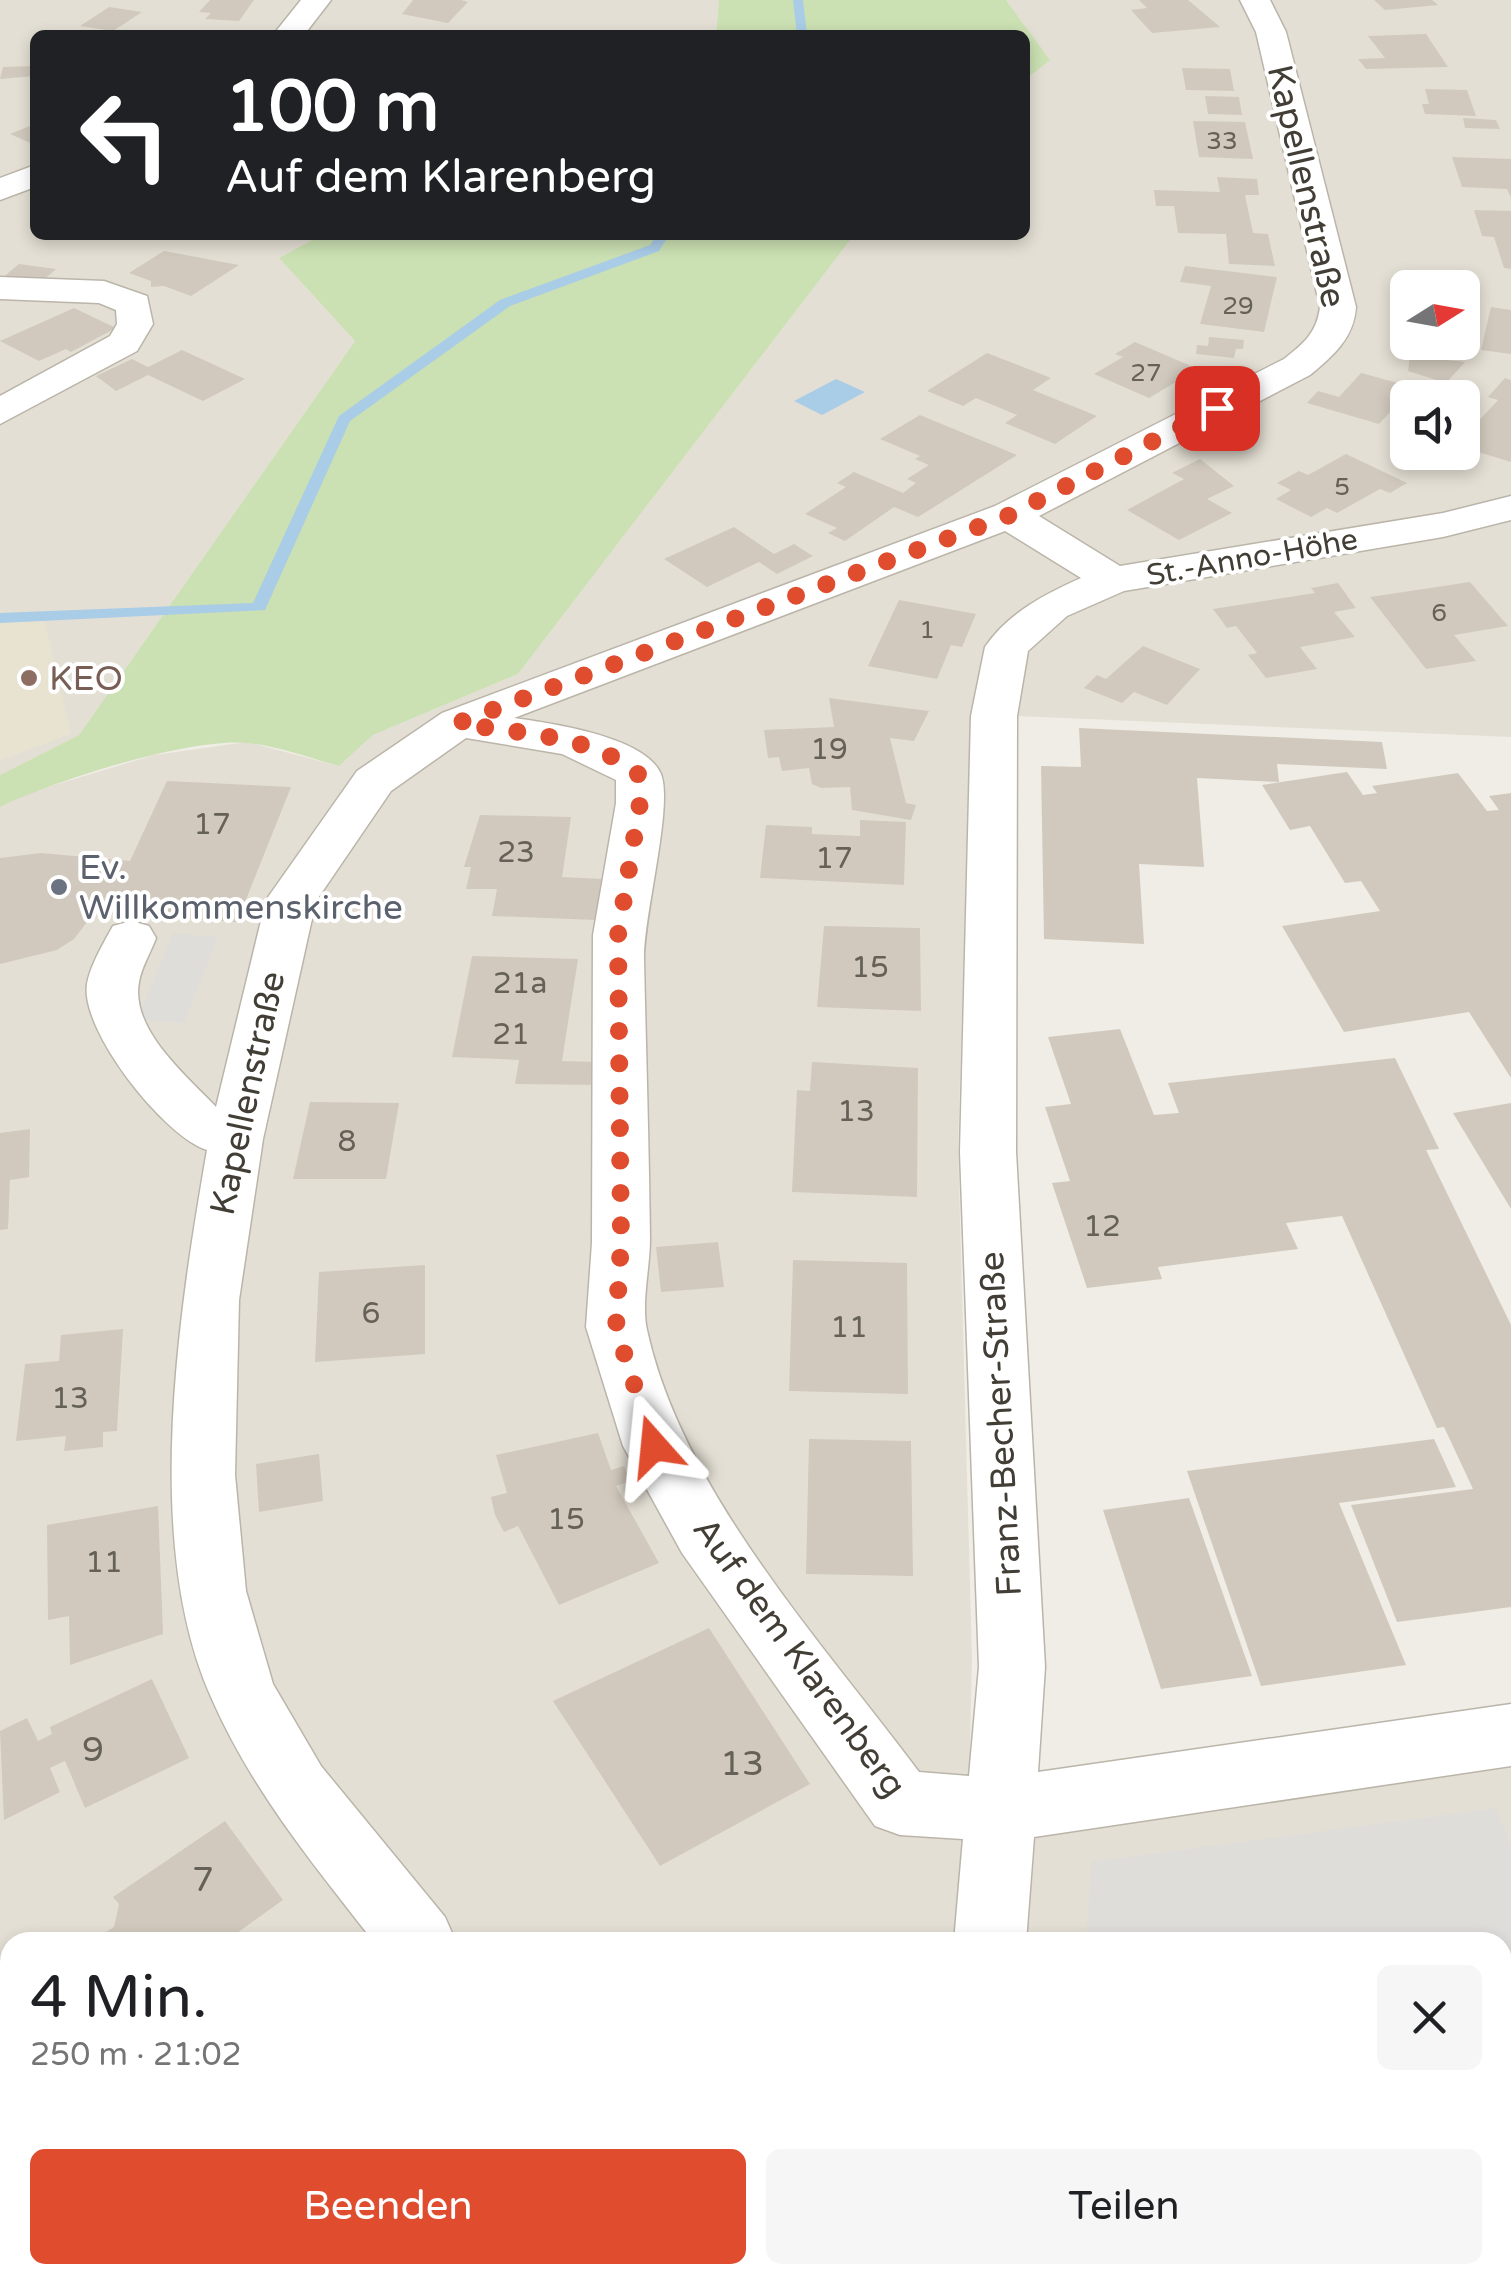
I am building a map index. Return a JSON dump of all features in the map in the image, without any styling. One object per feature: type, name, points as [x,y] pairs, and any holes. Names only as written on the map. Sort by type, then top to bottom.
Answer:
[{"type":"street","points":[[292,30],[316,0]]},
{"type":"street","name":"Kapellenstraße","points":[[411,1932],[296,1788],[242,1692],[213,1591],[204,1476],[210,1300],[236,1140],[291,900],[374,780],[458,723],[1010,515],[1297,367],[1338,328],[1330,265],[1272,32],[1255,0]]},
{"type":"street","points":[[0,190],[30,177]]},
{"type":"street","points":[[0,288],[104,292],[134,304],[136,324],[124,343],[0,412]]},
{"type":"street","name":"St.-Anno-Höhe","points":[[1010,515],[1113,580],[1443,525],[1511,508]]},
{"type":"street","name":"Franz-Becher-Straße","points":[[1000,1810],[1012,1668],[988,1152],[994,716],[1007,647],[1052,607],[1113,580]]},
{"type":"street","name":"Auf dem Klarenberg","points":[[458,723],[594,748],[622,760],[639,775],[640,803],[618,935],[621,1243],[616,1328],[654,1446],[705,1534],[900,1804],[1000,1810]]},
{"type":"street","points":[[132,938],[112,986],[120,1023],[150,1070],[206,1130],[236,1140]]},
{"type":"street","points":[[991,1932],[1000,1810],[1511,1734]]},
{"type":"shaded area","points":[[0,0],[719,0],[716,30],[30,30],[30,240],[312,240],[279,258],[355,341],[79,735],[0,775]]},
{"type":"shaded area","points":[[1006,0],[1511,0],[1511,737],[971,714],[958,1145],[972,1659],[969,1790],[1511,1762],[1511,1932],[0,1932],[0,807],[31,792],[154,755],[247,742],[339,766],[373,735],[518,674],[850,240],[1030,240],[1030,76],[1049,59]]},
{"type":"shaded area","name":"KEO","points":[[0,618],[45,622],[71,734],[0,760]]},
{"type":"shaded area","points":[[173,933],[218,937],[184,1023],[137,1020]]},
{"type":"shaded area","points":[[1496,1808],[1511,1846],[1511,1932],[1087,1932],[1091,1862]]},
{"type":"green space","points":[[719,0],[1006,0],[1028,30],[716,30]]},
{"type":"green space","points":[[1030,33],[1050,60],[1030,76]]},
{"type":"green space","points":[[312,240],[850,240],[518,674],[373,735],[339,766],[271,747],[223,743],[122,763],[0,807],[0,775],[79,735],[355,341],[279,258]]},
{"type":"water","points":[[836,379],[865,392],[822,415],[794,401]]},
{"type":"building","points":[[210,0],[254,0],[239,21],[205,19],[211,13],[199,12]]},
{"type":"building","points":[[413,0],[468,2],[448,23],[402,14]]},
{"type":"building","points":[[1139,0],[1188,0],[1220,27],[1152,33],[1131,10],[1147,8]]},
{"type":"building","points":[[1374,0],[1432,0],[1438,5],[1385,10]]},
{"type":"building","points":[[109,7],[142,12],[115,30],[80,26]]},
{"type":"building","points":[[1426,34],[1448,67],[1366,69],[1358,59],[1385,58],[1368,36]]},
{"type":"building","points":[[30,66],[30,76],[0,79],[3,67]]},
{"type":"building","points":[[1182,68],[1230,69],[1234,91],[1186,90]]},
{"type":"building","points":[[1425,89],[1467,90],[1476,116],[1425,114],[1422,104],[1429,104]]},
{"type":"building","points":[[1205,96],[1239,97],[1242,115],[1208,114]]},
{"type":"building","points":[[1463,118],[1496,120],[1500,129],[1465,128]]},
{"type":"building","points":[[1193,121],[1245,122],[1253,159],[1199,157]]},
{"type":"building","points":[[30,126],[30,143],[10,134]]},
{"type":"building","points":[[1452,157],[1511,159],[1511,198],[1507,189],[1462,187]]},
{"type":"building","points":[[1217,177],[1257,179],[1259,195],[1245,195],[1253,233],[1268,234],[1275,266],[1229,264],[1226,234],[1178,233],[1174,206],[1156,206],[1154,190],[1220,192]]},
{"type":"building","points":[[1474,210],[1511,211],[1511,269],[1504,268],[1494,237],[1482,236]]},
{"type":"building","points":[[164,251],[239,265],[191,296],[164,286],[151,287],[151,281],[129,273]]},
{"type":"building","points":[[19,264],[56,269],[39,284],[1,279]]},
{"type":"building","points":[[1185,266],[1277,277],[1264,332],[1200,324],[1211,286],[1180,282]]},
{"type":"building","points":[[1491,307],[1511,310],[1511,354],[1481,350]]},
{"type":"building","points":[[74,308],[116,328],[71,352],[66,349],[39,361],[0,341]]},
{"type":"building","points":[[1209,337],[1244,340],[1243,349],[1236,349],[1234,358],[1196,354],[1197,345],[1208,346]]},
{"type":"building","points":[[1135,342],[1198,369],[1149,398],[1094,374],[1123,357],[1115,354]]},
{"type":"building","points":[[182,350],[245,379],[203,401],[148,375],[116,391],[96,376],[132,359],[148,367]]},
{"type":"building","points":[[987,353],[1051,378],[1033,390],[1097,416],[1055,444],[1005,423],[1017,415],[976,398],[963,406],[927,391]]},
{"type":"building","points":[[1409,360],[1465,362],[1449,380],[1408,371]]},
{"type":"building","points":[[1361,373],[1390,381],[1390,412],[1379,424],[1307,403],[1318,391],[1339,397]]},
{"type":"building","points":[[1505,378],[1511,380],[1511,462],[1480,453],[1480,420],[1498,400],[1488,397]]},
{"type":"building","points":[[920,415],[1017,455],[918,517],[894,507],[845,541],[828,533],[837,528],[805,514],[846,487],[837,483],[854,472],[903,493],[916,483],[907,479],[929,465],[915,459],[920,456],[880,439]]},
{"type":"building","points":[[1346,454],[1407,483],[1390,493],[1380,489],[1337,513],[1327,508],[1311,517],[1276,499],[1291,490],[1277,483],[1299,471],[1308,475]]},
{"type":"building","points":[[1200,459],[1234,486],[1207,499],[1232,513],[1179,540],[1127,510],[1184,479],[1172,473]]},
{"type":"building","points":[[734,527],[774,554],[794,544],[813,556],[777,574],[759,562],[707,587],[664,559]]},
{"type":"building","points":[[1470,582],[1508,626],[1454,635],[1476,661],[1426,669],[1370,597]]},
{"type":"building","points":[[1338,583],[1356,608],[1334,612],[1355,637],[1300,647],[1317,669],[1266,678],[1248,655],[1257,653],[1236,626],[1227,628],[1213,609],[1315,593],[1311,588]]},
{"type":"building","points":[[899,600],[976,614],[962,647],[951,645],[937,679],[868,666]]},
{"type":"building","points":[[1143,646],[1200,669],[1167,705],[1134,692],[1122,703],[1084,688],[1097,675],[1106,679]]},
{"type":"building","points":[[829,698],[929,711],[914,741],[890,738],[906,803],[916,805],[911,820],[852,810],[850,787],[821,788],[812,784],[809,768],[782,771],[779,757],[768,758],[764,730],[834,727]]},
{"type":"building","points":[[1079,728],[1382,742],[1387,769],[1277,764],[1279,782],[1197,778],[1204,867],[1139,864],[1144,944],[1044,939],[1041,766],[1081,767]]},
{"type":"building","points":[[1347,772],[1363,795],[1377,793],[1372,786],[1458,773],[1487,811],[1499,810],[1489,796],[1511,793],[1511,1078],[1469,1012],[1344,1032],[1282,926],[1380,911],[1361,881],[1345,883],[1310,826],[1290,830],[1262,785]]},
{"type":"building","points":[[167,781],[291,787],[237,922],[94,913],[74,939],[57,950],[0,964],[0,858],[41,853],[130,861]]},
{"type":"building","points":[[480,815],[571,817],[562,877],[603,879],[595,920],[492,916],[497,889],[466,889],[471,867],[464,867]]},
{"type":"building","points":[[860,820],[906,822],[904,885],[760,878],[766,825],[812,827],[812,834],[860,836]]},
{"type":"building","points":[[824,926],[920,928],[921,1011],[817,1007]]},
{"type":"building","points":[[472,956],[578,959],[562,1061],[599,1062],[597,1085],[515,1084],[519,1060],[452,1057]]},
{"type":"building","points":[[1120,1029],[1154,1115],[1179,1113],[1168,1083],[1395,1058],[1439,1149],[1426,1150],[1511,1325],[1511,1607],[1397,1622],[1351,1505],[1473,1489],[1444,1427],[1437,1428],[1342,1216],[1286,1223],[1298,1249],[1158,1267],[1162,1279],[1087,1288],[1052,1183],[1070,1181],[1045,1107],[1071,1104],[1048,1037]]},
{"type":"building","points":[[812,1062],[918,1068],[917,1197],[792,1192],[797,1090],[810,1091]]},
{"type":"building","points":[[310,1102],[399,1103],[386,1179],[293,1179]]},
{"type":"building","points":[[1511,1103],[1511,1209],[1453,1113]]},
{"type":"building","points":[[30,1129],[29,1177],[10,1180],[8,1229],[0,1230],[0,1133]]},
{"type":"building","points":[[718,1242],[724,1287],[661,1292],[656,1247]]},
{"type":"building","points":[[793,1260],[907,1263],[908,1394],[789,1391]]},
{"type":"building","points":[[425,1265],[425,1354],[315,1362],[319,1272]]},
{"type":"building","points":[[123,1329],[117,1431],[103,1432],[103,1447],[64,1451],[66,1436],[16,1441],[25,1364],[59,1361],[61,1335]]},
{"type":"building","points":[[598,1433],[611,1470],[624,1466],[630,1481],[616,1486],[659,1563],[559,1605],[518,1526],[504,1532],[495,1515],[491,1497],[507,1493],[496,1455]]},
{"type":"building","points":[[809,1439],[911,1441],[913,1576],[806,1574]]},
{"type":"building","points":[[1434,1439],[1456,1487],[1339,1503],[1406,1665],[1261,1686],[1187,1471]]},
{"type":"building","points":[[319,1454],[323,1501],[259,1512],[256,1464]]},
{"type":"building","points":[[1189,1498],[1252,1676],[1161,1689],[1103,1510]]},
{"type":"building","points":[[158,1506],[163,1634],[70,1665],[69,1616],[48,1620],[47,1525]]},
{"type":"building","points":[[709,1628],[810,1784],[660,1866],[553,1701]]},
{"type":"building","points":[[152,1679],[189,1758],[85,1808],[65,1761],[50,1768],[60,1792],[4,1820],[0,1731],[27,1718],[38,1741],[52,1734],[50,1727]]},
{"type":"building","points":[[225,1821],[283,1900],[238,1932],[106,1932],[114,1927],[119,1904],[113,1897]]},
{"type":"waterway","points":[[798,0],[801,30]]},
{"type":"waterway","points":[[0,618],[259,607],[344,419],[505,303],[655,248],[660,240]]},
{"type":"place","name":"KEO","points":[[29,678]]},
{"type":"place","name":"Ev. Willkommenskirche","points":[[59,887]]},
{"type":"route","points":[[654,1446],[616,1328],[621,1243],[618,935],[640,803],[639,775],[622,760],[594,748],[458,723],[1010,515],[1217,408]]}]
